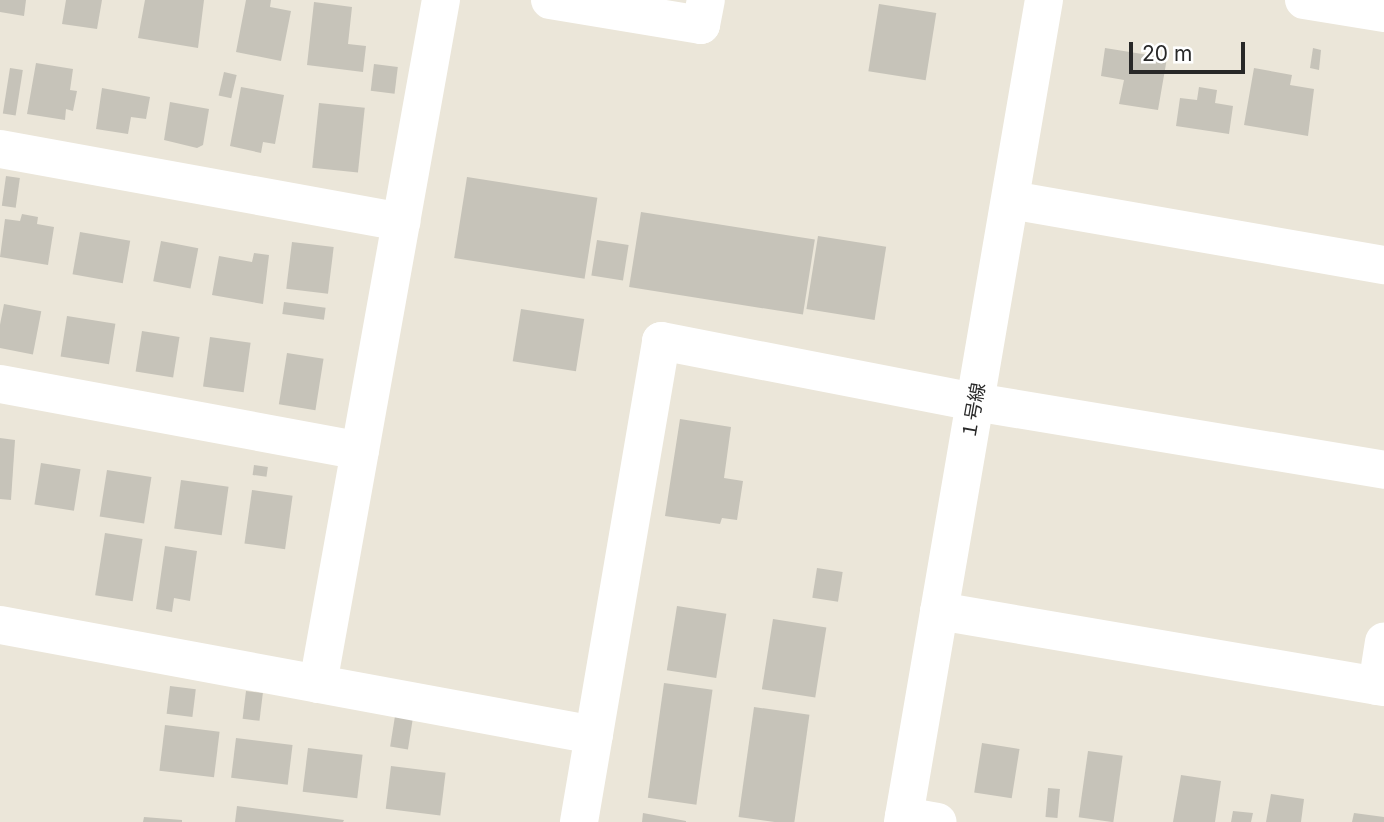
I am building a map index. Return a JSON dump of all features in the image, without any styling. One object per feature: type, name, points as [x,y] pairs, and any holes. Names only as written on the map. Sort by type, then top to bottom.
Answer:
[{"type":"street","points":[[318,684],[441,0]]},
{"type":"street","points":[[550,0],[701,25],[706,0]]},
{"type":"street","name":"１号線","points":[[915,820],[939,611],[1044,0]]},
{"type":"street","points":[[1304,0],[1384,13]]},
{"type":"street","points":[[0,149],[401,222]]},
{"type":"street","points":[[1011,200],[1384,265]]},
{"type":"street","points":[[579,822],[661,341],[975,402],[1384,470]]},
{"type":"street","points":[[0,384],[360,452]]},
{"type":"street","points":[[939,611],[1380,687],[1384,642]]},
{"type":"street","points":[[0,625],[594,735]]},
{"type":"building","points":[[0,0],[26,0],[24,16],[0,12]]},
{"type":"building","points":[[66,0],[102,0],[97,29],[62,24]]},
{"type":"building","points":[[145,0],[204,0],[198,48],[138,38]]},
{"type":"building","points":[[246,0],[271,0],[270,7],[291,11],[281,61],[236,52]]},
{"type":"building","points":[[314,2],[352,7],[348,44],[366,46],[363,72],[307,65]]},
{"type":"building","points":[[879,4],[936,13],[926,80],[868,71]]},
{"type":"building","points":[[1105,48],[1167,58],[1158,110],[1119,104],[1124,80],[1101,76]]},
{"type":"building","points":[[1313,48],[1321,50],[1319,70],[1310,68]]},
{"type":"building","points":[[36,63],[73,69],[70,90],[77,91],[73,111],[66,109],[65,120],[27,114]]},
{"type":"building","points":[[374,64],[398,67],[395,94],[371,91]]},
{"type":"building","points":[[10,68],[23,70],[16,115],[3,113]]},
{"type":"building","points":[[1254,68],[1292,75],[1290,85],[1314,89],[1308,136],[1244,125]]},
{"type":"building","points":[[224,72],[237,75],[231,98],[219,95]]},
{"type":"building","points":[[241,87],[284,95],[275,144],[263,142],[261,153],[230,146]]},
{"type":"building","points":[[1199,87],[1217,90],[1215,103],[1233,106],[1229,134],[1176,126],[1180,98],[1197,100]]},
{"type":"building","points":[[102,88],[150,97],[146,119],[131,117],[128,134],[96,129]]},
{"type":"building","points":[[170,102],[209,109],[203,145],[197,148],[164,140]]},
{"type":"building","points":[[319,103],[365,108],[358,172],[312,168]]},
{"type":"building","points":[[6,176],[20,178],[16,208],[2,206]]},
{"type":"building","points":[[467,177],[597,198],[585,279],[454,258]]},
{"type":"building","points":[[641,212],[815,240],[803,315],[629,287]]},
{"type":"building","points":[[22,214],[38,217],[37,224],[54,227],[48,265],[0,257],[5,219],[20,221]]},
{"type":"building","points":[[80,232],[130,241],[123,283],[73,274]]},
{"type":"building","points":[[818,236],[886,247],[875,320],[806,309]]},
{"type":"building","points":[[597,240],[629,245],[623,281],[591,276]]},
{"type":"building","points":[[161,241],[198,248],[190,288],[153,281]]},
{"type":"building","points":[[292,242],[334,247],[328,294],[286,289]]},
{"type":"building","points":[[254,253],[269,255],[263,304],[212,295],[219,256],[252,262]]},
{"type":"building","points":[[284,302],[326,308],[324,320],[282,314]]},
{"type":"building","points":[[4,304],[41,311],[33,354],[0,348],[0,325]]},
{"type":"building","points":[[521,309],[584,319],[576,371],[513,361]]},
{"type":"building","points":[[67,316],[115,324],[109,364],[61,356]]},
{"type":"building","points":[[142,331],[180,337],[173,377],[136,371]]},
{"type":"building","points":[[210,337],[251,343],[244,392],[203,387]]},
{"type":"building","points":[[287,353],[324,359],[315,410],[279,404]]},
{"type":"building","points":[[680,419],[731,427],[724,478],[743,481],[737,520],[722,518],[720,524],[665,516]]},
{"type":"building","points":[[0,438],[15,440],[11,500],[0,499]]},
{"type":"building","points":[[41,463],[81,469],[74,511],[34,504]]},
{"type":"building","points":[[254,465],[268,467],[266,477],[253,475]]},
{"type":"building","points":[[107,470],[151,477],[144,523],[100,516]]},
{"type":"building","points":[[181,480],[229,487],[222,535],[174,529]]},
{"type":"building","points":[[252,490],[293,496],[285,549],[244,543]]},
{"type":"building","points":[[105,533],[143,539],[133,601],[95,595]]},
{"type":"building","points":[[165,546],[197,551],[190,601],[174,598],[172,612],[156,609]]},
{"type":"building","points":[[817,568],[843,572],[838,602],[812,598]]},
{"type":"building","points":[[677,606],[726,614],[716,678],[667,670]]},
{"type":"building","points":[[773,619],[826,627],[815,698],[762,689]]},
{"type":"building","points":[[664,683],[713,690],[696,805],[648,798]]},
{"type":"building","points":[[170,686],[196,689],[192,717],[167,714]]},
{"type":"building","points":[[246,691],[263,693],[259,721],[243,719]]},
{"type":"building","points":[[754,707],[809,715],[794,822],[739,817]]},
{"type":"building","points":[[395,716],[413,719],[408,749],[390,747]]},
{"type":"building","points":[[165,725],[220,732],[214,777],[159,771]]},
{"type":"building","points":[[236,738],[293,745],[288,785],[231,778]]},
{"type":"building","points":[[982,743],[1020,749],[1012,798],[974,792]]},
{"type":"building","points":[[308,748],[363,755],[357,798],[303,792]]},
{"type":"building","points":[[1088,751],[1123,756],[1113,822],[1079,817]]},
{"type":"building","points":[[391,766],[446,773],[440,815],[386,809]]},
{"type":"building","points":[[1181,775],[1221,781],[1215,822],[1173,822]]},
{"type":"building","points":[[1048,788],[1060,789],[1057,818],[1045,817]]},
{"type":"building","points":[[1271,794],[1304,799],[1301,822],[1266,822]]},
{"type":"building","points":[[237,806],[344,820],[235,822]]},
{"type":"building","points":[[1233,811],[1253,813],[1251,822],[1231,822]]},
{"type":"building","points":[[643,813],[686,821],[686,822],[642,822]]},
{"type":"building","points":[[1354,813],[1384,817],[1384,822],[1352,822]]},
{"type":"building","points":[[144,817],[182,820],[182,822],[143,822]]}]
